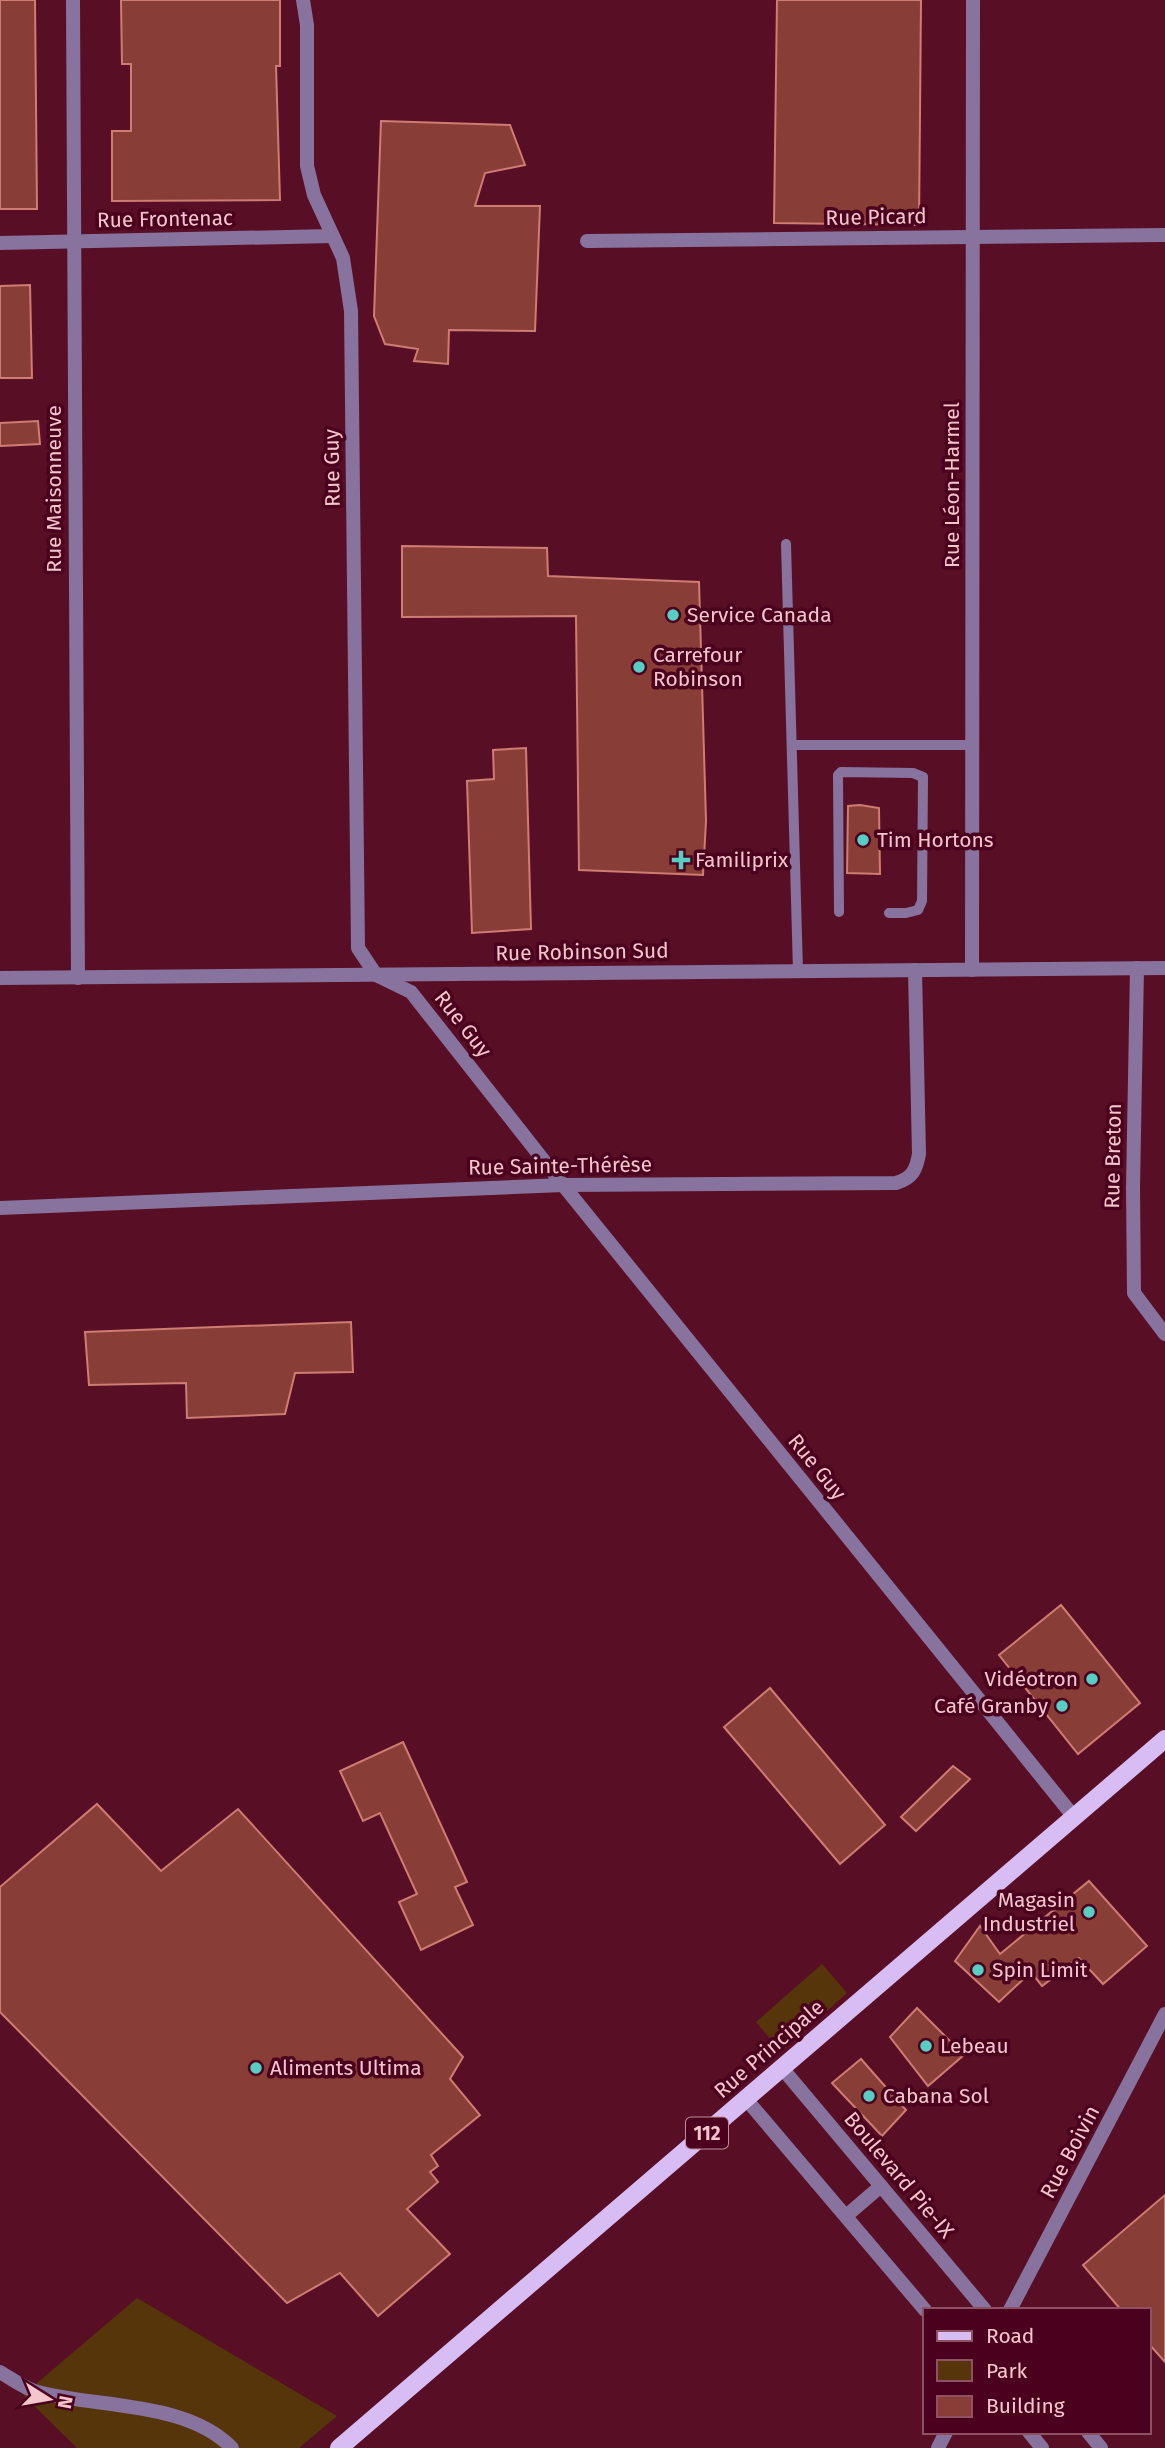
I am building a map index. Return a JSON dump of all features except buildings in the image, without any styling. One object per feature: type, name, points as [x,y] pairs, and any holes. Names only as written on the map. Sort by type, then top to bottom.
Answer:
[{"type":"main road","name":"Rue Principale","points":[[339,2448],[1165,1739]]},
{"type":"street","name":"Rue Maisonneuve","points":[[73,0],[78,978]]},
{"type":"street","name":"Rue Guy","points":[[303,0],[307,25],[307,166],[314,195],[343,257],[351,311],[358,948],[376,975],[411,992],[563,1185],[1074,1818]]},
{"type":"street","name":"Rue Léon-Harmel","points":[[972,970],[974,0]]},
{"type":"street","name":"Rue Picard","points":[[587,241],[1165,235]]},
{"type":"street","name":"Rue Frontenac","points":[[0,243],[332,236]]},
{"type":"street","name":"Rue Breton","points":[[1137,968],[1134,1293],[1165,1334]]},
{"type":"street","name":"Rue Robinson Sud","points":[[0,978],[1165,968]]},
{"type":"street","name":"Rue Sainte-Thérèse","points":[[0,1208],[563,1185],[895,1183],[909,1178],[916,1169],[919,1154],[915,970]]},
{"type":"street","name":"Rue Boivin","points":[[1011,2308],[1165,2014]]},
{"type":"street","name":"Boulevard Pie-IX","points":[[782,2068],[983,2308]]},
{"type":"street","points":[[746,2099],[923,2308]]},
{"type":"street","points":[[846,2216],[881,2186]]},
{"type":"street","points":[[0,2372],[36,2392],[195,2422],[232,2448]]},
{"type":"street","points":[[1031,2434],[1042,2448]]},
{"type":"street","points":[[1090,2434],[1101,2448]]},
{"type":"lane","points":[[786,544],[798,971]]},
{"type":"lane","points":[[792,745],[972,745]]},
{"type":"lane","points":[[839,912],[838,775],[841,772],[913,773],[923,778],[922,901],[918,910],[889,913]]},
{"type":"green space","points":[[822,1964],[847,1993],[781,2052],[756,2022]]},
{"type":"green space","points":[[137,2298],[337,2416],[299,2448],[77,2448],[23,2395]]},
{"type":"place","name":"Service Canada","points":[[673,615]]},
{"type":"place","name":"Carrefour Robinson","points":[[639,667]]},
{"type":"place","name":"Tim Hortons","points":[[863,840]]},
{"type":"place","name":"Familiprix","points":[[681,860]]},
{"type":"place","name":"Vidéotron","points":[[1092,1679]]},
{"type":"place","name":"Café Granby","points":[[1062,1706]]},
{"type":"place","name":"Magasin Industriel","points":[[1089,1912]]},
{"type":"place","name":"Spin Limit","points":[[978,1970]]},
{"type":"place","name":"Lebeau","points":[[926,2046]]},
{"type":"place","name":"Aliments Ultima","points":[[256,2068]]},
{"type":"place","name":"Cabana Sol","points":[[869,2096]]}]
